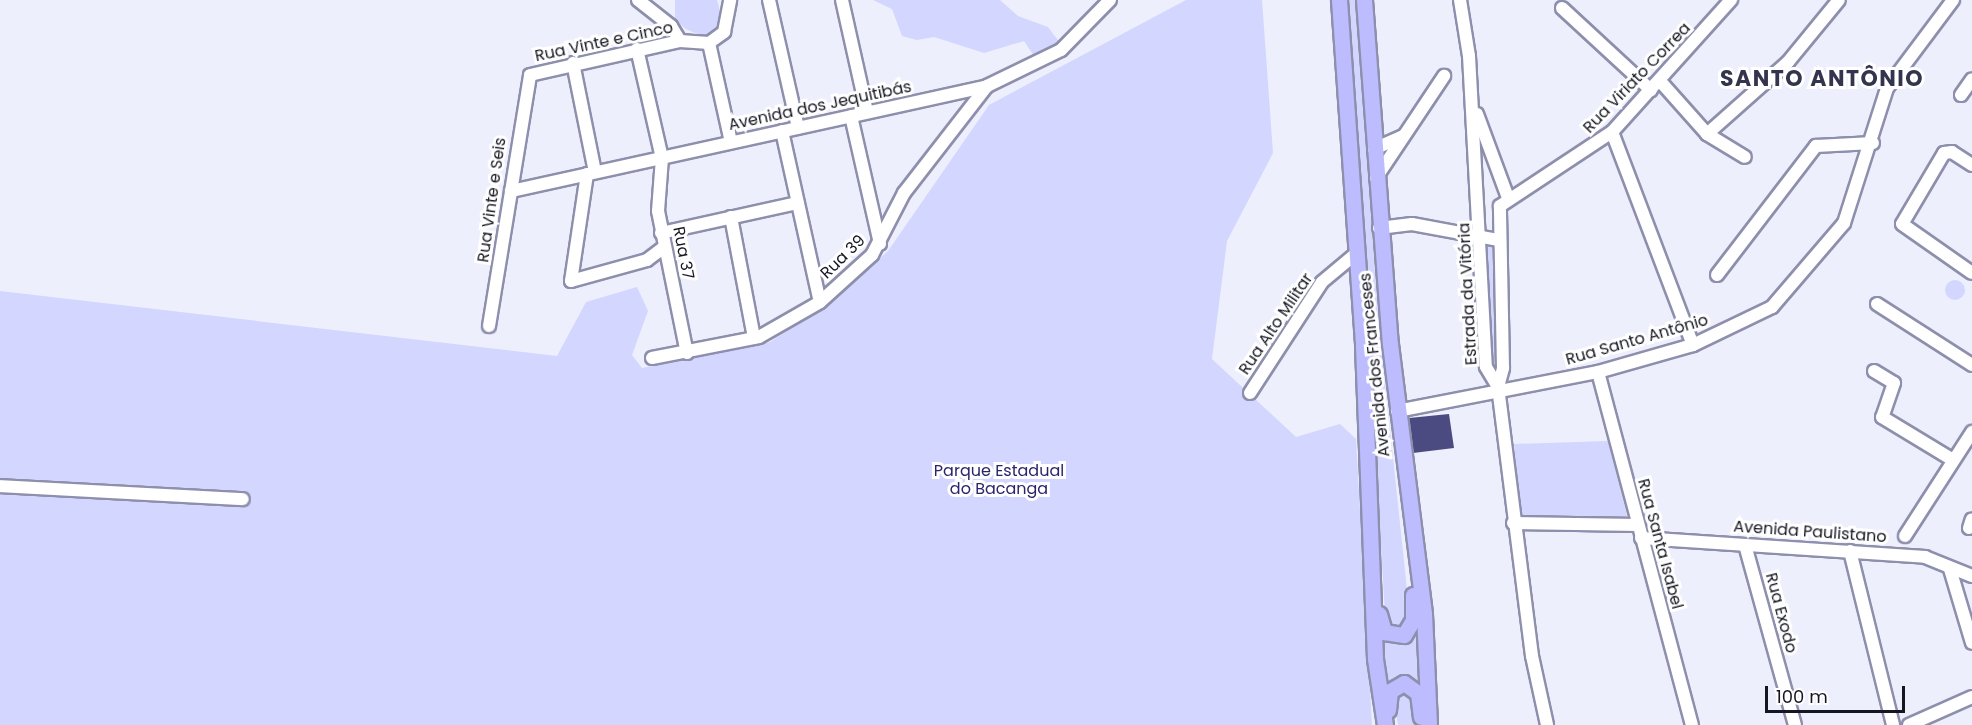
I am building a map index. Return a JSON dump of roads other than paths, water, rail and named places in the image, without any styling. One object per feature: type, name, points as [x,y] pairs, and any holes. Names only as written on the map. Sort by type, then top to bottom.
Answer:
[{"type":"main road","name":"Avenida dos Franceses","points":[[1339,0],[1358,252],[1375,659],[1387,725]]},
{"type":"main road","name":"Avenida dos Franceses","points":[[1364,0],[1379,228],[1409,514],[1424,614],[1430,725]]},
{"type":"main road","points":[[1370,508],[1380,624],[1396,637],[1407,633],[1413,620],[1409,514]]},
{"type":"main road","points":[[1387,725],[1387,698],[1400,683],[1418,693],[1422,725]]},
{"type":"street","points":[[638,0],[671,26],[680,41]]},
{"type":"street","points":[[730,0],[724,32],[709,44],[731,142]]},
{"type":"street","points":[[769,0],[798,128]]},
{"type":"street","points":[[842,0],[867,112]]},
{"type":"street","name":"Avenida dos Jequitibás","points":[[511,191],[987,86],[1066,46],[1110,0]]},
{"type":"street","name":"Estrada da Vitória","points":[[1460,0],[1472,102],[1486,367],[1498,387],[1513,523],[1547,725]]},
{"type":"street","name":"Rua Viriato Correa","points":[[1508,198],[1612,132],[1731,0]]},
{"type":"street","points":[[1707,134],[1788,62],[1839,0]]},
{"type":"street","name":"Rua Santo Antônio","points":[[1397,411],[1498,387],[1598,372],[1693,345],[1772,307],[1816,262],[1851,210],[1873,143],[1887,88],[1953,0]]},
{"type":"street","points":[[1562,8],[1655,85],[1707,134],[1745,157]]},
{"type":"street","name":"Rua Vinte e Cinco","points":[[528,79],[573,63],[637,49],[680,41],[709,44]]},
{"type":"street","name":"Rua 37","points":[[637,49],[662,158],[661,232],[687,353]]},
{"type":"street","points":[[573,63],[591,173],[571,281],[647,260],[664,247]]},
{"type":"street","points":[[1376,178],[1444,76]]},
{"type":"street","name":"Rua Vinte e Seis","points":[[489,326],[528,79]]},
{"type":"street","points":[[1961,95],[1972,79]]},
{"type":"street","name":"Rua 39","points":[[652,358],[687,353],[754,338],[820,302],[880,244],[904,193],[987,86]]},
{"type":"street","points":[[1472,102],[1508,198],[1497,216],[1503,368],[1498,387]]},
{"type":"street","points":[[851,116],[880,244]]},
{"type":"street","points":[[782,131],[820,302]]},
{"type":"street","points":[[1612,132],[1693,345]]},
{"type":"street","points":[[1374,149],[1404,135]]},
{"type":"street","points":[[1717,275],[1816,146],[1873,143]]},
{"type":"street","points":[[1972,165],[1952,152],[1944,153],[1902,224],[1972,273]]},
{"type":"street","points":[[661,232],[798,202]]},
{"type":"street","points":[[731,217],[754,338]]},
{"type":"street","points":[[1379,228],[1425,226],[1479,241],[1498,240]]},
{"type":"street","name":"Rua Alto Militar","points":[[1250,393],[1323,282],[1358,252]]},
{"type":"street","points":[[1877,304],[1972,365]]},
{"type":"street","points":[[1874,371],[1894,383],[1882,417],[1953,460]]},
{"type":"street","name":"Rua Santa Isabel","points":[[1598,372],[1692,725]]},
{"type":"street","points":[[1905,536],[1972,432]]},
{"type":"street","points":[[0,486],[243,499]]},
{"type":"street","points":[[1513,523],[1638,525]]},
{"type":"street","name":"Avenida Paulistano","points":[[1641,538],[1925,557],[1972,576]]},
{"type":"street","name":"Rua Exodo","points":[[1745,545],[1795,725]]},
{"type":"street","points":[[1850,551],[1893,725]]},
{"type":"street","points":[[1950,569],[1972,643]]},
{"type":"street","points":[[1910,725],[1972,697]]},
{"type":"district","name":"SANTO ANTÔNIO","points":[[1822,79]]},
{"type":"park label","name":"Parque Estadual do Bacanga","points":[[999,480]]}]
